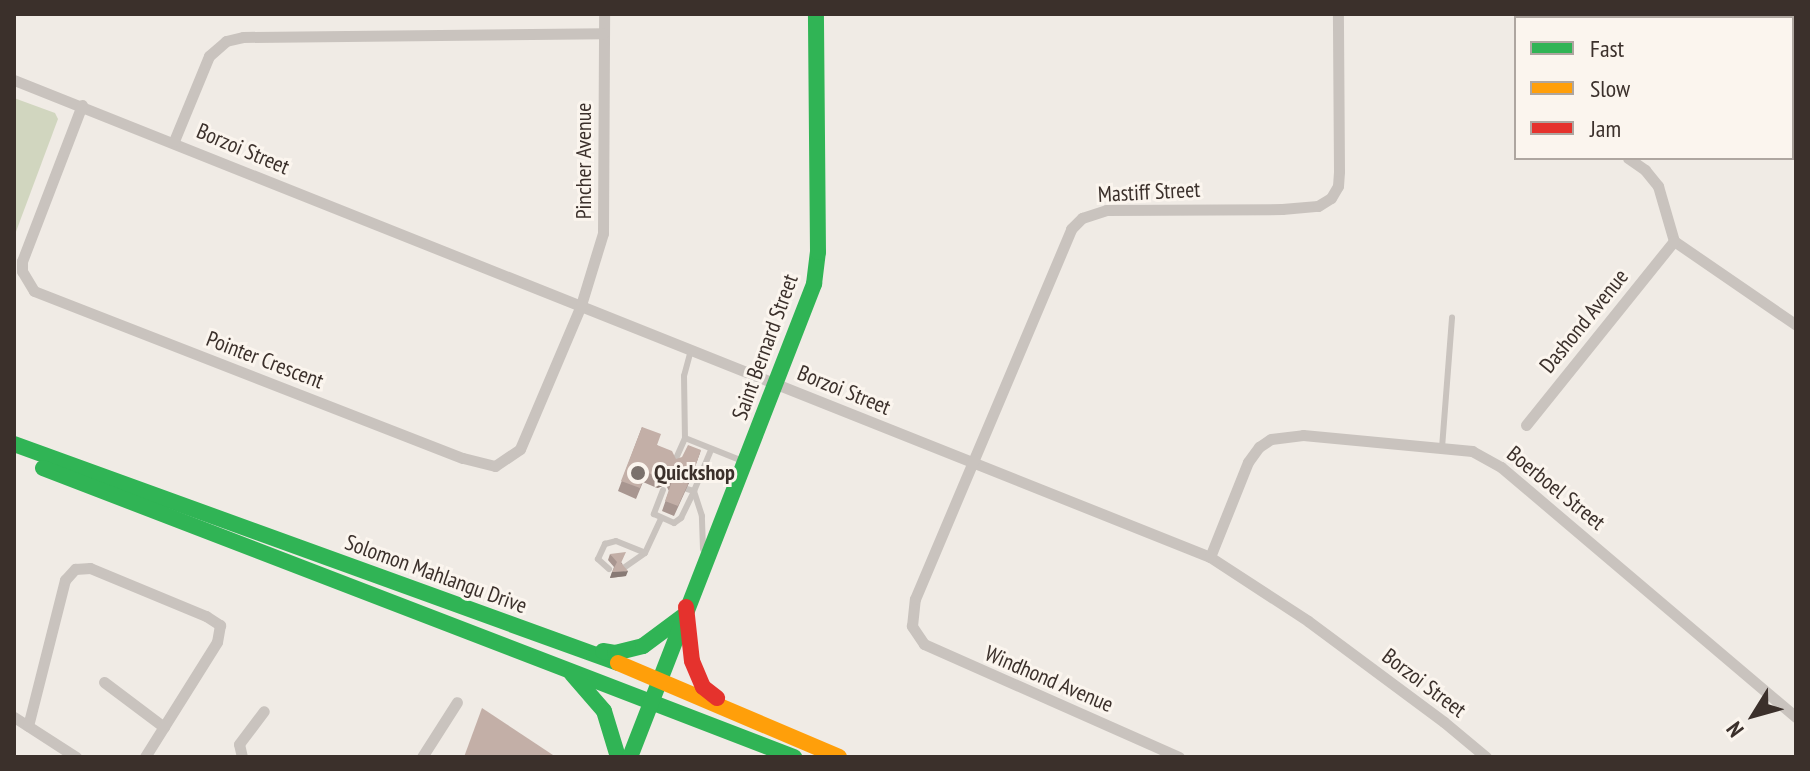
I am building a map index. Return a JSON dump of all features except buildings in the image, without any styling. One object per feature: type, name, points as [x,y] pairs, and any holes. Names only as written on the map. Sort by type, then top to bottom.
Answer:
[{"type":"main road","name":"Saint Bernard Street","points":[[630,757],[684,612],[777,385],[816,271],[816,14]]},
{"type":"main road","name":"Solomon Mahlangu Drive","points":[[14,444],[659,678],[839,757]]},
{"type":"main road","name":"Solomon Mahlangu Drive","points":[[14,457],[794,757]]},
{"type":"main road","points":[[577,647],[615,653],[633,649],[662,635],[684,612]]},
{"type":"main road","points":[[684,612],[698,678],[709,692],[744,716]]},
{"type":"main road","points":[[563,666],[584,684],[604,711],[618,757]]},
{"type":"street","name":"Pincher Avenue","points":[[581,305],[603,233],[606,208],[604,14]]},
{"type":"street","name":"Mastiff Street","points":[[912,626],[915,599],[974,464],[1065,237],[1082,218],[1106,210],[1318,206],[1331,198],[1338,186],[1339,171],[1338,14]]},
{"type":"street","points":[[174,141],[209,56],[226,41],[243,37],[603,33]]},
{"type":"street","name":"Borzoi Street","points":[[14,80],[174,141],[1210,557],[1308,621],[1486,757]]},
{"type":"street","name":"Pointer Crescent","points":[[82,105],[18,262],[27,284],[49,299],[463,458],[495,466],[520,449],[581,305]]},
{"type":"street","points":[[1631,160],[1653,177],[1674,241],[1796,325]]},
{"type":"street","name":"Dashond Avenue","points":[[1526,425],[1674,241]]},
{"type":"street","name":"Boerboel Street","points":[[1210,557],[1248,462],[1259,447],[1271,439],[1303,435],[1472,451],[1501,467],[1796,717]]},
{"type":"street","points":[[28,726],[65,580],[82,566],[206,616],[220,625],[217,642],[145,757]]},
{"type":"street","name":"Windhond Avenue","points":[[912,626],[917,638],[936,651],[1179,757]]},
{"type":"street","points":[[104,682],[164,727]]},
{"type":"street","points":[[422,757],[457,702]]},
{"type":"street","points":[[242,757],[239,744],[264,711]]},
{"type":"street","points":[[14,717],[76,757]]},
{"type":"lane","points":[[1442,448],[1452,317]]},
{"type":"lane","points":[[674,463],[685,438],[684,376],[691,350]]},
{"type":"lane","points":[[685,438],[745,462]]},
{"type":"lane","points":[[663,490],[655,510],[661,519],[670,523],[678,521],[711,450]]},
{"type":"lane","points":[[690,490],[702,516],[704,562]]},
{"type":"lane","points":[[625,567],[645,553],[661,519]]},
{"type":"lane","points":[[609,569],[598,559],[605,544],[616,541],[645,553]]},
{"type":"green space","points":[[14,98],[55,113],[58,119],[14,237]]},
{"type":"traffic: fast","points":[[630,757],[814,284],[818,252],[816,14]]},
{"type":"traffic: fast","points":[[14,444],[618,663]]},
{"type":"traffic: fast","points":[[43,468],[794,757]]},
{"type":"traffic: fast","points":[[603,651],[615,653],[643,646],[682,617]]},
{"type":"traffic: fast","points":[[572,674],[604,711],[618,757]]},
{"type":"traffic: slow","points":[[618,663],[839,757]]},
{"type":"traffic: jam","points":[[686,607],[692,661],[703,687],[717,698]]},
{"type":"place","name":"Quickshop","points":[[638,473]]}]
